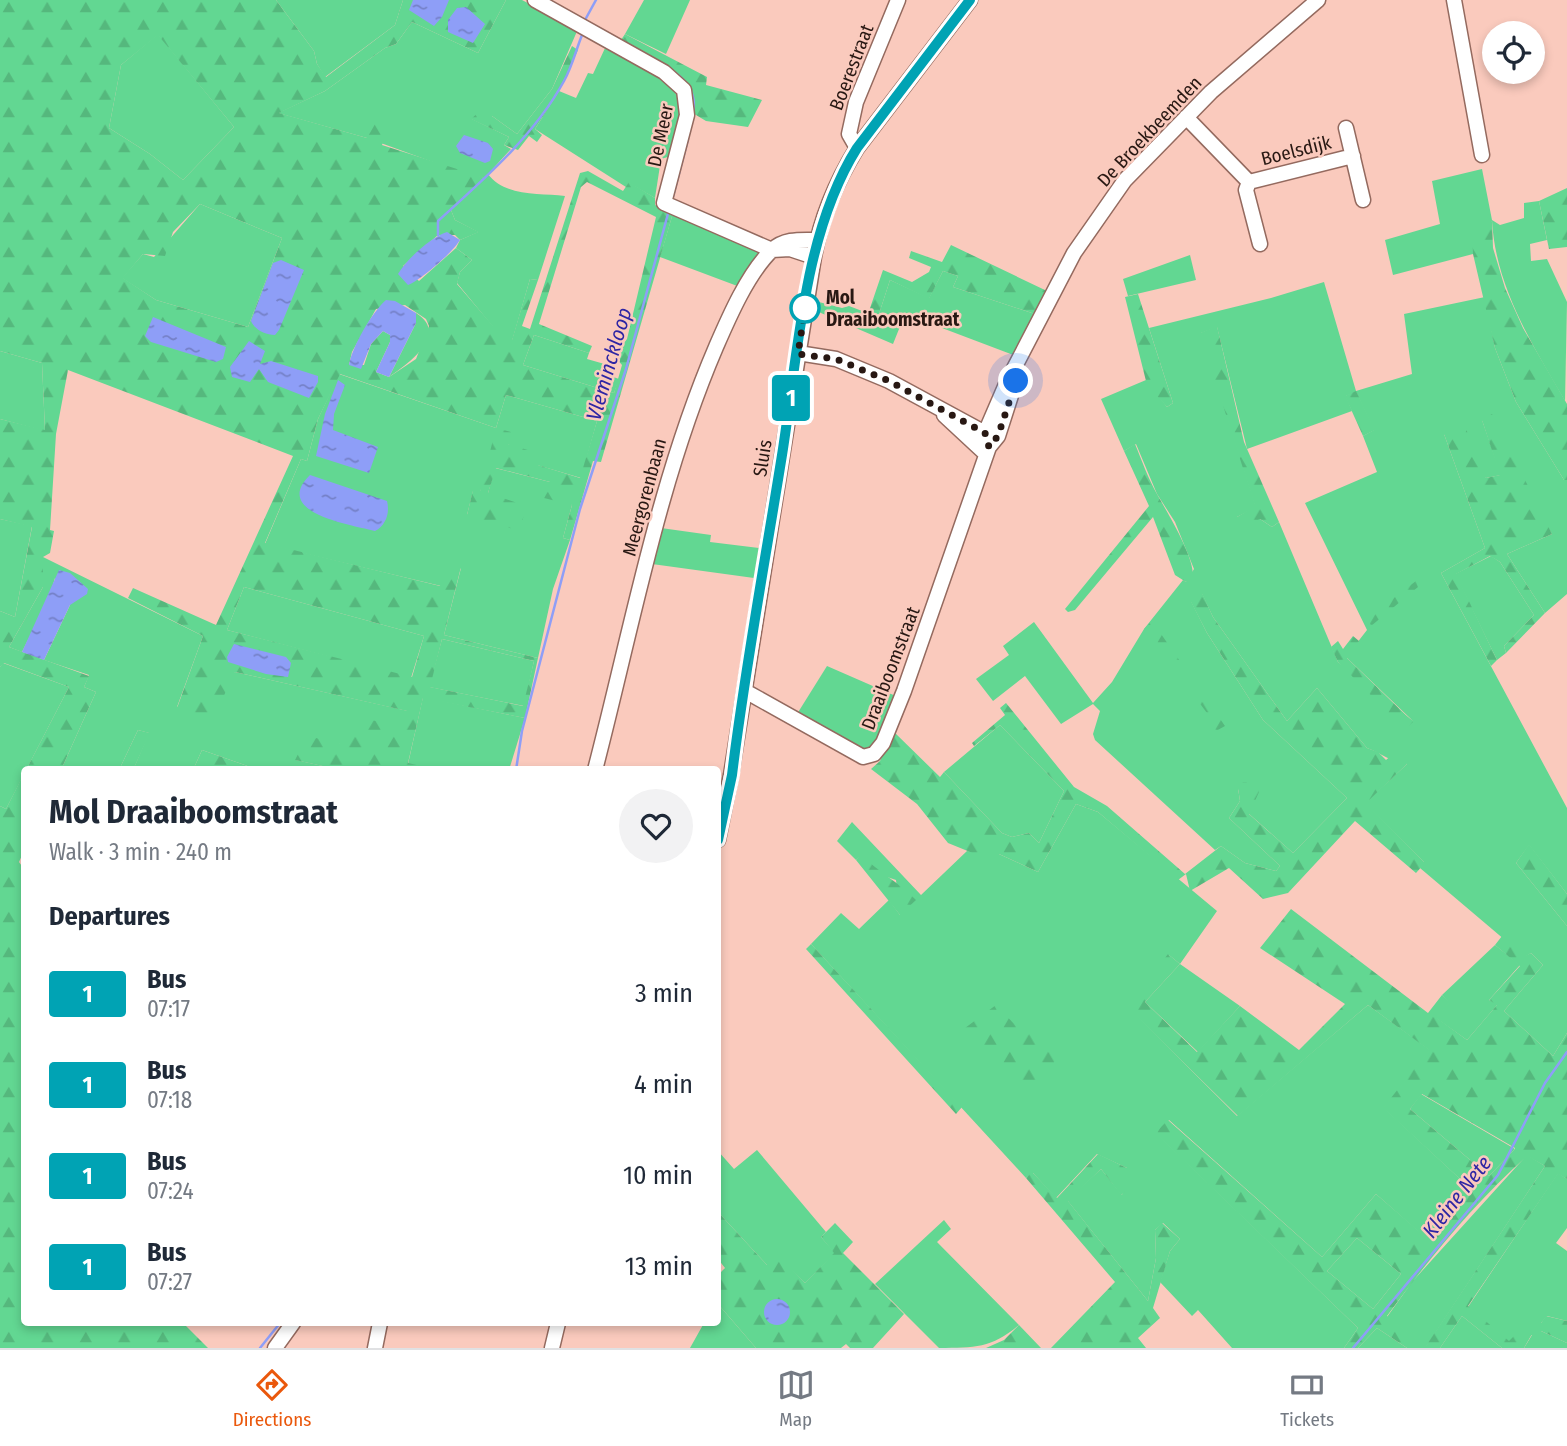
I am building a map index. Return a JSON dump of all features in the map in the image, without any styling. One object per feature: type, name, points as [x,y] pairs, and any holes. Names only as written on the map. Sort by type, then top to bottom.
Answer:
[{"type":"street","name":"De Meer","points":[[535,0],[676,79],[684,90],[687,115],[664,204],[772,250]]},
{"type":"street","name":"Boerestraat","points":[[857,148],[849,134],[852,114],[898,0]]},
{"type":"street","name":"Sluis","points":[[721,823],[745,691],[817,240],[836,186],[857,148],[970,0]]},
{"type":"street","name":"De Broekbeemden","points":[[987,445],[1007,382],[1074,253],[1125,180],[1236,69],[1318,0]]},
{"type":"street","points":[[1454,0],[1482,155]]},
{"type":"street","name":"Boelsdijk","points":[[1186,117],[1242,170],[1249,182]]},
{"type":"street","name":"Boelsdijk","points":[[1346,128],[1363,200]]},
{"type":"street","name":"Boelsdijk","points":[[1249,182],[1353,156]]},
{"type":"street","name":"Boelsdijk","points":[[1249,182],[1246,190],[1260,244]]},
{"type":"street","points":[[772,250],[788,241],[817,240]]},
{"type":"street","points":[[772,250],[790,249],[814,257]]},
{"type":"street","name":"Meergorenbaan","points":[[596,766],[679,438],[736,305],[772,250]]},
{"type":"street","points":[[798,354],[836,359],[911,393],[987,445]]},
{"type":"street","points":[[941,412],[987,445]]},
{"type":"street","name":"Draaiboomstraat","points":[[745,691],[863,757],[874,754],[883,743],[904,691],[987,445]]},
{"type":"street","points":[[275,1348],[291,1326]]},
{"type":"street","points":[[376,1348],[380,1326]]},
{"type":"street","points":[[552,1348],[557,1326]]},
{"type":"green space","points":[[0,0],[276,0],[314,51],[317,64],[326,77],[395,25],[403,0],[506,0],[478,53],[412,22],[396,44],[385,48],[325,91],[279,113],[367,138],[375,124],[381,124],[387,132],[382,145],[485,178],[451,210],[455,220],[479,232],[460,240],[455,235],[438,235],[403,266],[419,281],[456,248],[472,260],[460,272],[457,284],[494,327],[501,326],[512,340],[530,279],[538,280],[522,326],[530,329],[580,173],[588,171],[623,191],[629,182],[655,198],[655,205],[673,213],[601,462],[593,461],[570,540],[563,538],[572,505],[544,498],[550,482],[496,468],[488,493],[526,506],[520,531],[467,515],[473,490],[480,491],[496,428],[340,374],[318,419],[307,461],[301,459],[265,543],[440,586],[446,564],[461,567],[444,635],[538,658],[525,718],[423,698],[408,763],[421,766],[323,766],[295,760],[302,746],[316,738],[339,744],[347,715],[405,727],[407,711],[235,672],[213,719],[177,708],[203,636],[128,598],[133,588],[216,625],[293,456],[68,370],[56,434],[50,530],[54,531],[50,553],[43,557],[43,587],[9,647],[89,676],[84,687],[96,692],[63,766],[28,766],[69,687],[4,663],[0,667],[0,611],[15,617],[32,527],[0,519],[0,419],[45,430],[42,363],[0,351]],"holes":[[[158,35],[234,127],[183,180],[150,154],[109,128],[121,65]],[[587,182],[656,217],[627,339],[614,356],[622,365],[614,393],[523,365],[534,335],[589,353],[592,346],[539,324],[581,187]],[[200,204],[282,238],[248,327],[156,300],[123,278],[143,254],[165,256],[173,232]],[[405,305],[426,319],[429,326],[416,359],[389,377],[376,372],[390,342],[390,335],[383,331],[371,344],[364,365],[349,365],[352,352],[376,309]],[[506,395],[597,421],[580,478],[538,465],[541,454],[508,444],[511,432],[496,428]],[[244,587],[424,636],[412,677],[227,630]],[[442,639],[534,661],[523,706],[430,687]]]},
{"type":"green space","points":[[276,0],[403,0],[395,25],[325,77],[317,64],[314,51]]},
{"type":"green space","points":[[506,0],[522,0],[578,29],[552,89],[517,134],[492,116],[472,119],[509,137],[504,145],[511,149],[488,174],[495,181],[513,190],[565,196],[538,280],[530,279],[512,341],[494,328],[457,283],[460,272],[472,260],[456,248],[460,240],[478,232],[455,220],[451,210],[484,178],[367,138],[278,113],[325,91],[385,48],[396,44],[412,22],[478,53]]},
{"type":"green space","points":[[644,0],[690,0],[666,54],[625,34]]},
{"type":"green space","points":[[158,34],[234,127],[183,180],[150,154],[109,128],[121,65]]},
{"type":"green space","points":[[625,34],[707,77],[706,85],[762,100],[748,127],[706,121],[691,112],[687,92],[619,43]]},
{"type":"green space","points":[[572,46],[578,50],[559,91],[535,129],[542,135],[537,142],[529,136],[518,150],[504,145],[509,137],[471,119],[479,112],[492,116],[517,134],[552,89]]},
{"type":"green space","points":[[606,46],[664,80],[679,101],[682,113],[680,129],[671,156],[661,159],[655,198],[629,183],[626,187],[535,129],[559,91],[576,98],[588,73],[593,74]]},
{"type":"green space","points":[[1482,169],[1492,220],[1500,225],[1524,218],[1524,203],[1539,201],[1547,240],[1530,244],[1531,261],[1547,259],[1567,302],[1565,401],[1528,337],[1508,292],[1500,269],[1492,221],[1474,244],[1473,254],[1393,275],[1385,240],[1440,224],[1432,181]]},
{"type":"green space","points":[[1567,188],[1567,247],[1549,249],[1539,201]]},
{"type":"green space","points":[[200,204],[282,238],[248,327],[156,300],[122,278],[143,254],[154,257]]},
{"type":"green space","points":[[673,213],[759,249],[761,254],[740,287],[660,257]]},
{"type":"green space","points":[[1492,221],[1493,248],[1505,288],[1523,328],[1567,404],[1567,480],[1564,480],[1516,402],[1495,348],[1473,254],[1472,231]]},
{"type":"green space","points":[[951,245],[1047,291],[1035,314],[953,287],[958,276],[943,271],[929,299],[890,280],[878,317],[868,314],[883,270],[912,282],[929,272],[931,267],[909,258],[911,251],[942,262]]},
{"type":"green space","points":[[1190,255],[1196,280],[1128,296],[1123,279]]},
{"type":"green space","points":[[943,271],[958,276],[953,287],[1035,314],[1016,356],[905,314],[893,344],[814,310],[815,301],[842,308],[849,306],[878,317],[890,280],[929,298]]},
{"type":"green space","points":[[1324,282],[1356,391],[1412,374],[1404,314],[1485,297],[1495,348],[1516,402],[1564,480],[1567,480],[1567,594],[1545,613],[1507,554],[1552,534],[1482,420],[1501,475],[1486,478],[1444,434],[1485,548],[1441,573],[1567,808],[1567,894],[1529,845],[1516,863],[1567,926],[1567,1033],[1553,1056],[1504,1011],[1543,965],[1531,953],[1525,957],[1420,868],[1424,862],[1365,803],[1407,764],[1367,748],[1317,688],[1287,721],[1213,617],[1202,594],[1191,601],[1207,633],[1263,720],[1347,798],[1293,853],[1248,813],[1238,788],[1240,801],[1229,818],[1280,866],[1276,871],[1245,863],[1221,846],[1215,850],[1095,740],[1093,734],[1100,711],[1093,704],[1061,724],[1025,676],[993,701],[976,679],[1009,655],[1003,646],[1034,622],[1093,703],[1112,682],[1144,629],[1183,580],[1186,582],[1194,569],[1175,522],[1157,494],[1136,444],[1124,451],[1101,399],[1146,380],[1167,407],[1173,403],[1149,328]],"holes":[[[1217,327],[1247,449],[1352,411],[1346,396],[1356,392],[1374,430],[1363,436],[1377,472],[1305,503],[1367,630],[1346,657],[1413,721],[1338,662],[1279,522],[1272,527],[1260,519],[1237,517],[1256,507],[1201,333]]]},
{"type":"green space","points":[[1138,294],[1173,403],[1167,407],[1147,385],[1125,297]]},
{"type":"green space","points":[[416,313],[425,321],[429,330],[427,339],[415,357],[389,377],[416,323]]},
{"type":"green space","points":[[1217,326],[1244,442],[1279,522],[1272,527],[1260,519],[1242,527],[1237,517],[1255,506],[1200,333]]},
{"type":"green space","points":[[534,335],[589,353],[587,359],[608,365],[605,374],[619,379],[614,393],[523,365]]},
{"type":"green space","points":[[0,351],[42,363],[45,431],[0,419]]},
{"type":"green space","points":[[339,374],[496,428],[506,395],[597,421],[581,478],[537,465],[508,444],[480,491],[473,491],[467,515],[488,493],[495,468],[550,482],[572,505],[563,538],[570,540],[553,589],[538,658],[444,635],[461,568],[441,586],[265,544],[301,459],[307,461],[318,419]]},
{"type":"green space","points":[[1356,391],[1375,430],[1363,436],[1345,396]]},
{"type":"green space","points":[[1492,414],[1552,534],[1507,554],[1545,613],[1506,653],[1504,646],[1534,615],[1500,562],[1490,556],[1456,574],[1497,660],[1491,666],[1441,573],[1485,548],[1444,434],[1464,424],[1486,478],[1500,475],[1482,420]]},
{"type":"green space","points":[[1135,444],[1151,482],[1185,547],[1193,578],[1186,582],[1175,575],[1153,517],[1075,610],[1068,612],[1065,609],[1149,506],[1124,451]]},
{"type":"green space","points":[[0,519],[32,526],[15,617],[0,611]]},
{"type":"green space","points":[[661,528],[711,535],[710,542],[759,548],[754,578],[652,564]]},
{"type":"green space","points":[[1491,556],[1500,562],[1534,615],[1504,646],[1506,653],[1497,660],[1455,574]]},
{"type":"green space","points":[[43,557],[203,636],[177,707],[235,672],[408,711],[406,727],[339,744],[296,760],[323,766],[248,766],[202,750],[195,766],[135,766],[149,733],[138,730],[121,766],[63,766],[96,692],[84,687],[89,675],[44,660],[70,605],[55,578],[49,598],[22,652],[9,647],[43,587]]},
{"type":"green space","points":[[1416,581],[1418,587],[1371,626],[1360,596],[1366,594],[1375,612]]},
{"type":"green space","points":[[244,587],[424,636],[411,678],[227,630]]},
{"type":"green space","points":[[1202,593],[1213,617],[1287,721],[1317,688],[1367,748],[1378,752],[1386,760],[1395,752],[1401,754],[1407,764],[1366,803],[1425,863],[1416,873],[1355,821],[1288,893],[1263,899],[1229,868],[1190,891],[1186,874],[1178,880],[1098,812],[1076,804],[1038,872],[999,854],[975,854],[948,843],[917,804],[871,769],[880,761],[893,731],[940,777],[944,772],[1002,833],[1012,837],[1029,833],[1039,843],[1064,791],[1000,725],[974,746],[972,743],[1005,715],[1000,708],[1006,703],[1074,787],[1107,806],[1185,874],[1221,846],[1245,863],[1276,871],[1280,866],[1229,818],[1240,801],[1238,788],[1243,782],[1255,782],[1259,792],[1249,814],[1293,853],[1347,798],[1263,720],[1207,633],[1190,600]]},
{"type":"green space","points":[[1152,621],[1225,726],[1216,731],[1207,713],[1144,629]]},
{"type":"green space","points":[[1353,636],[1359,641],[1347,658],[1413,722],[1405,730],[1338,662],[1331,647],[1338,641],[1343,649]]},
{"type":"green space","points":[[442,639],[534,661],[524,706],[429,687]]},
{"type":"green space","points":[[3,663],[69,687],[28,766],[21,766],[21,780],[6,809],[0,806],[0,667]]},
{"type":"green space","points":[[827,666],[898,697],[877,745],[867,749],[855,746],[797,714]]},
{"type":"green space","points":[[423,697],[525,718],[510,766],[408,764]]},
{"type":"green space","points":[[1000,725],[1064,791],[1039,843],[1029,833],[1012,837],[1002,833],[944,772]]},
{"type":"green space","points":[[138,730],[150,733],[135,766],[121,766]]},
{"type":"green space","points":[[202,750],[248,766],[195,766]]},
{"type":"green space","points":[[21,779],[21,1326],[186,1326],[208,1348],[0,1348],[0,806],[6,809]]},
{"type":"green space","points":[[1076,804],[1098,812],[1217,911],[1180,964],[1169,955],[1128,1007],[1237,1116],[1368,1005],[1430,1050],[1384,1108],[1473,1191],[1428,1240],[1376,1194],[1322,1257],[1169,1120],[1156,1133],[1358,1328],[1344,1348],[1232,1348],[1198,1310],[1192,1316],[1160,1282],[1170,1251],[1180,1239],[1163,1223],[1155,1230],[1156,1258],[1148,1301],[1067,1200],[1101,1169],[1122,1195],[1127,1168],[1097,1154],[1056,1198],[1033,1173],[1026,1178],[811,944],[841,913],[859,929],[889,900],[900,915],[896,880],[881,875],[861,856],[856,860],[837,841],[852,822],[921,895],[967,851],[999,854],[1038,872]]},
{"type":"green space","points":[[1529,844],[1567,894],[1567,926],[1516,863]]},
{"type":"green space","points":[[861,855],[916,900],[900,915],[856,860]]},
{"type":"green space","points":[[1291,909],[1428,1013],[1442,995],[1450,1002],[1437,1018],[1467,1040],[1497,1005],[1489,1000],[1520,966],[1495,945],[1502,936],[1525,956],[1531,953],[1543,965],[1504,1011],[1553,1056],[1567,1033],[1567,1179],[1558,1174],[1468,1306],[1509,1341],[1520,1330],[1532,1334],[1524,1348],[1502,1348],[1462,1316],[1440,1348],[1407,1348],[1377,1328],[1358,1348],[1344,1348],[1358,1328],[1155,1133],[1168,1120],[1322,1257],[1376,1194],[1428,1239],[1473,1191],[1383,1108],[1429,1050],[1368,1005],[1238,1116],[1127,1007],[1168,954],[1180,964],[1145,1002],[1197,1052],[1240,1006],[1299,1050],[1345,1004],[1260,948]],"holes":[[[1422,1094],[1515,1148],[1515,1149],[1489,1176],[1410,1109]],[[1527,1156],[1545,1166],[1426,1346],[1387,1316],[1453,1232]],[[1357,1238],[1401,1274],[1373,1309],[1327,1271]]]},
{"type":"green space","points":[[811,944],[962,1107],[956,1114],[806,949]]},
{"type":"green space","points":[[1495,945],[1520,965],[1489,1000],[1498,1004],[1467,1040],[1436,1018],[1449,1002],[1442,995]]},
{"type":"green space","points":[[1180,964],[1240,1006],[1198,1052],[1145,1002]]},
{"type":"green space","points":[[996,1005],[1019,1029],[1039,1025],[1058,1045],[1048,1075],[1024,1096],[961,1031]]},
{"type":"green space","points":[[1421,1094],[1515,1149],[1489,1176],[1410,1109]]},
{"type":"green space","points":[[757,1150],[826,1232],[821,1237],[835,1253],[805,1283],[789,1268],[767,1265],[721,1215],[721,1154],[734,1169]]},
{"type":"green space","points":[[1098,1154],[1127,1168],[1134,1184],[1121,1195],[1101,1169],[1068,1201],[1148,1301],[1156,1258],[1155,1230],[1162,1223],[1180,1239],[1170,1251],[1153,1308],[1160,1318],[1138,1338],[1146,1348],[1051,1348],[1115,1282],[1026,1178],[1032,1172],[1057,1198]]},
{"type":"green space","points":[[1527,1155],[1545,1166],[1426,1347],[1387,1317],[1412,1282]]},
{"type":"green space","points":[[1558,1173],[1567,1179],[1567,1228],[1556,1243],[1567,1251],[1567,1321],[1547,1316],[1541,1323],[1541,1331],[1567,1343],[1567,1348],[1524,1348],[1532,1335],[1509,1342],[1468,1307]]},
{"type":"green space","points":[[721,1215],[767,1265],[779,1253],[791,1257],[793,1264],[790,1268],[805,1283],[834,1253],[821,1237],[835,1223],[853,1242],[843,1253],[904,1314],[873,1348],[850,1348],[846,1344],[841,1348],[756,1348],[721,1307],[721,1272],[725,1268],[721,1263]]},
{"type":"green space","points":[[944,1220],[951,1229],[937,1242],[1019,1325],[991,1342],[973,1347],[939,1348],[875,1284]]},
{"type":"green space","points":[[1357,1238],[1401,1274],[1373,1309],[1327,1271]]},
{"type":"green space","points":[[721,1307],[756,1348],[690,1348],[702,1326],[721,1326]]},
{"type":"green space","points":[[1462,1316],[1502,1348],[1440,1348]]},
{"type":"green space","points":[[1546,1316],[1567,1321],[1567,1343],[1541,1331],[1541,1323]]},
{"type":"green space","points":[[1019,1325],[1041,1348],[986,1348],[1004,1340]]},
{"type":"green space","points":[[1377,1328],[1407,1348],[1358,1348]]},
{"type":"water","points":[[413,0],[449,0],[442,17],[434,26],[409,10]]},
{"type":"water","points":[[466,7],[485,24],[473,43],[448,32],[448,20],[457,8]]},
{"type":"water","points":[[464,135],[488,143],[493,149],[490,161],[485,163],[460,153],[456,146]]},
{"type":"water","points":[[447,232],[460,240],[428,272],[408,285],[398,274],[402,268],[413,255]]},
{"type":"water","points":[[281,260],[304,270],[279,330],[275,335],[271,335],[258,329],[251,321],[273,263]]},
{"type":"water","points":[[386,300],[395,301],[416,313],[416,323],[389,377],[376,372],[390,342],[390,335],[383,331],[371,344],[361,369],[349,365],[363,330]]},
{"type":"water","points":[[153,317],[226,347],[223,359],[216,362],[151,342],[145,336]]},
{"type":"water","points":[[249,341],[265,351],[260,364],[271,361],[318,376],[318,382],[309,398],[268,382],[259,369],[250,382],[232,377],[230,367]]},
{"type":"water","points":[[338,380],[345,385],[334,414],[333,430],[378,447],[369,473],[316,456],[325,414]]},
{"type":"water","points":[[310,475],[387,501],[384,522],[375,531],[334,521],[307,508],[300,499],[301,488]]},
{"type":"water","points":[[59,570],[70,573],[88,589],[87,594],[70,605],[44,660],[22,652]]},
{"type":"water","points":[[234,644],[286,657],[291,663],[288,677],[266,674],[228,662],[227,657]]},
{"type":"water","points":[[777,1299],[786,1303],[790,1312],[786,1321],[777,1325],[768,1321],[764,1312],[768,1303]]},
{"type":"waterway","name":"Vleminckloop","points":[[585,20],[596,0]]},
{"type":"waterway","points":[[438,235],[438,221],[507,156],[552,101],[567,76],[582,35]]},
{"type":"waterway","name":"Vleminckloop","points":[[673,71],[690,88],[694,99],[693,112]]},
{"type":"waterway","name":"Vleminckloop","points":[[672,200],[688,139]]},
{"type":"waterway","name":"Vleminckloop","points":[[517,766],[522,731],[580,509],[626,369],[669,210]]},
{"type":"waterway","name":"Kleine Nete","points":[[1353,1348],[1498,1175],[1545,1083],[1567,1052]]},
{"type":"waterway","name":"Vleminckloop","points":[[260,1348],[278,1326]]},
{"type":"bus line","name":"1","points":[[721,826],[732,775],[817,240],[823,219],[842,172],[857,148],[970,0]]},
{"type":"place","name":"Mol Draaiboomstraat","points":[[805,308]]},
{"type":"route","points":[[805,308],[798,354],[836,359],[889,381],[941,412],[985,433],[989,447],[998,436],[1016,381]]}]
